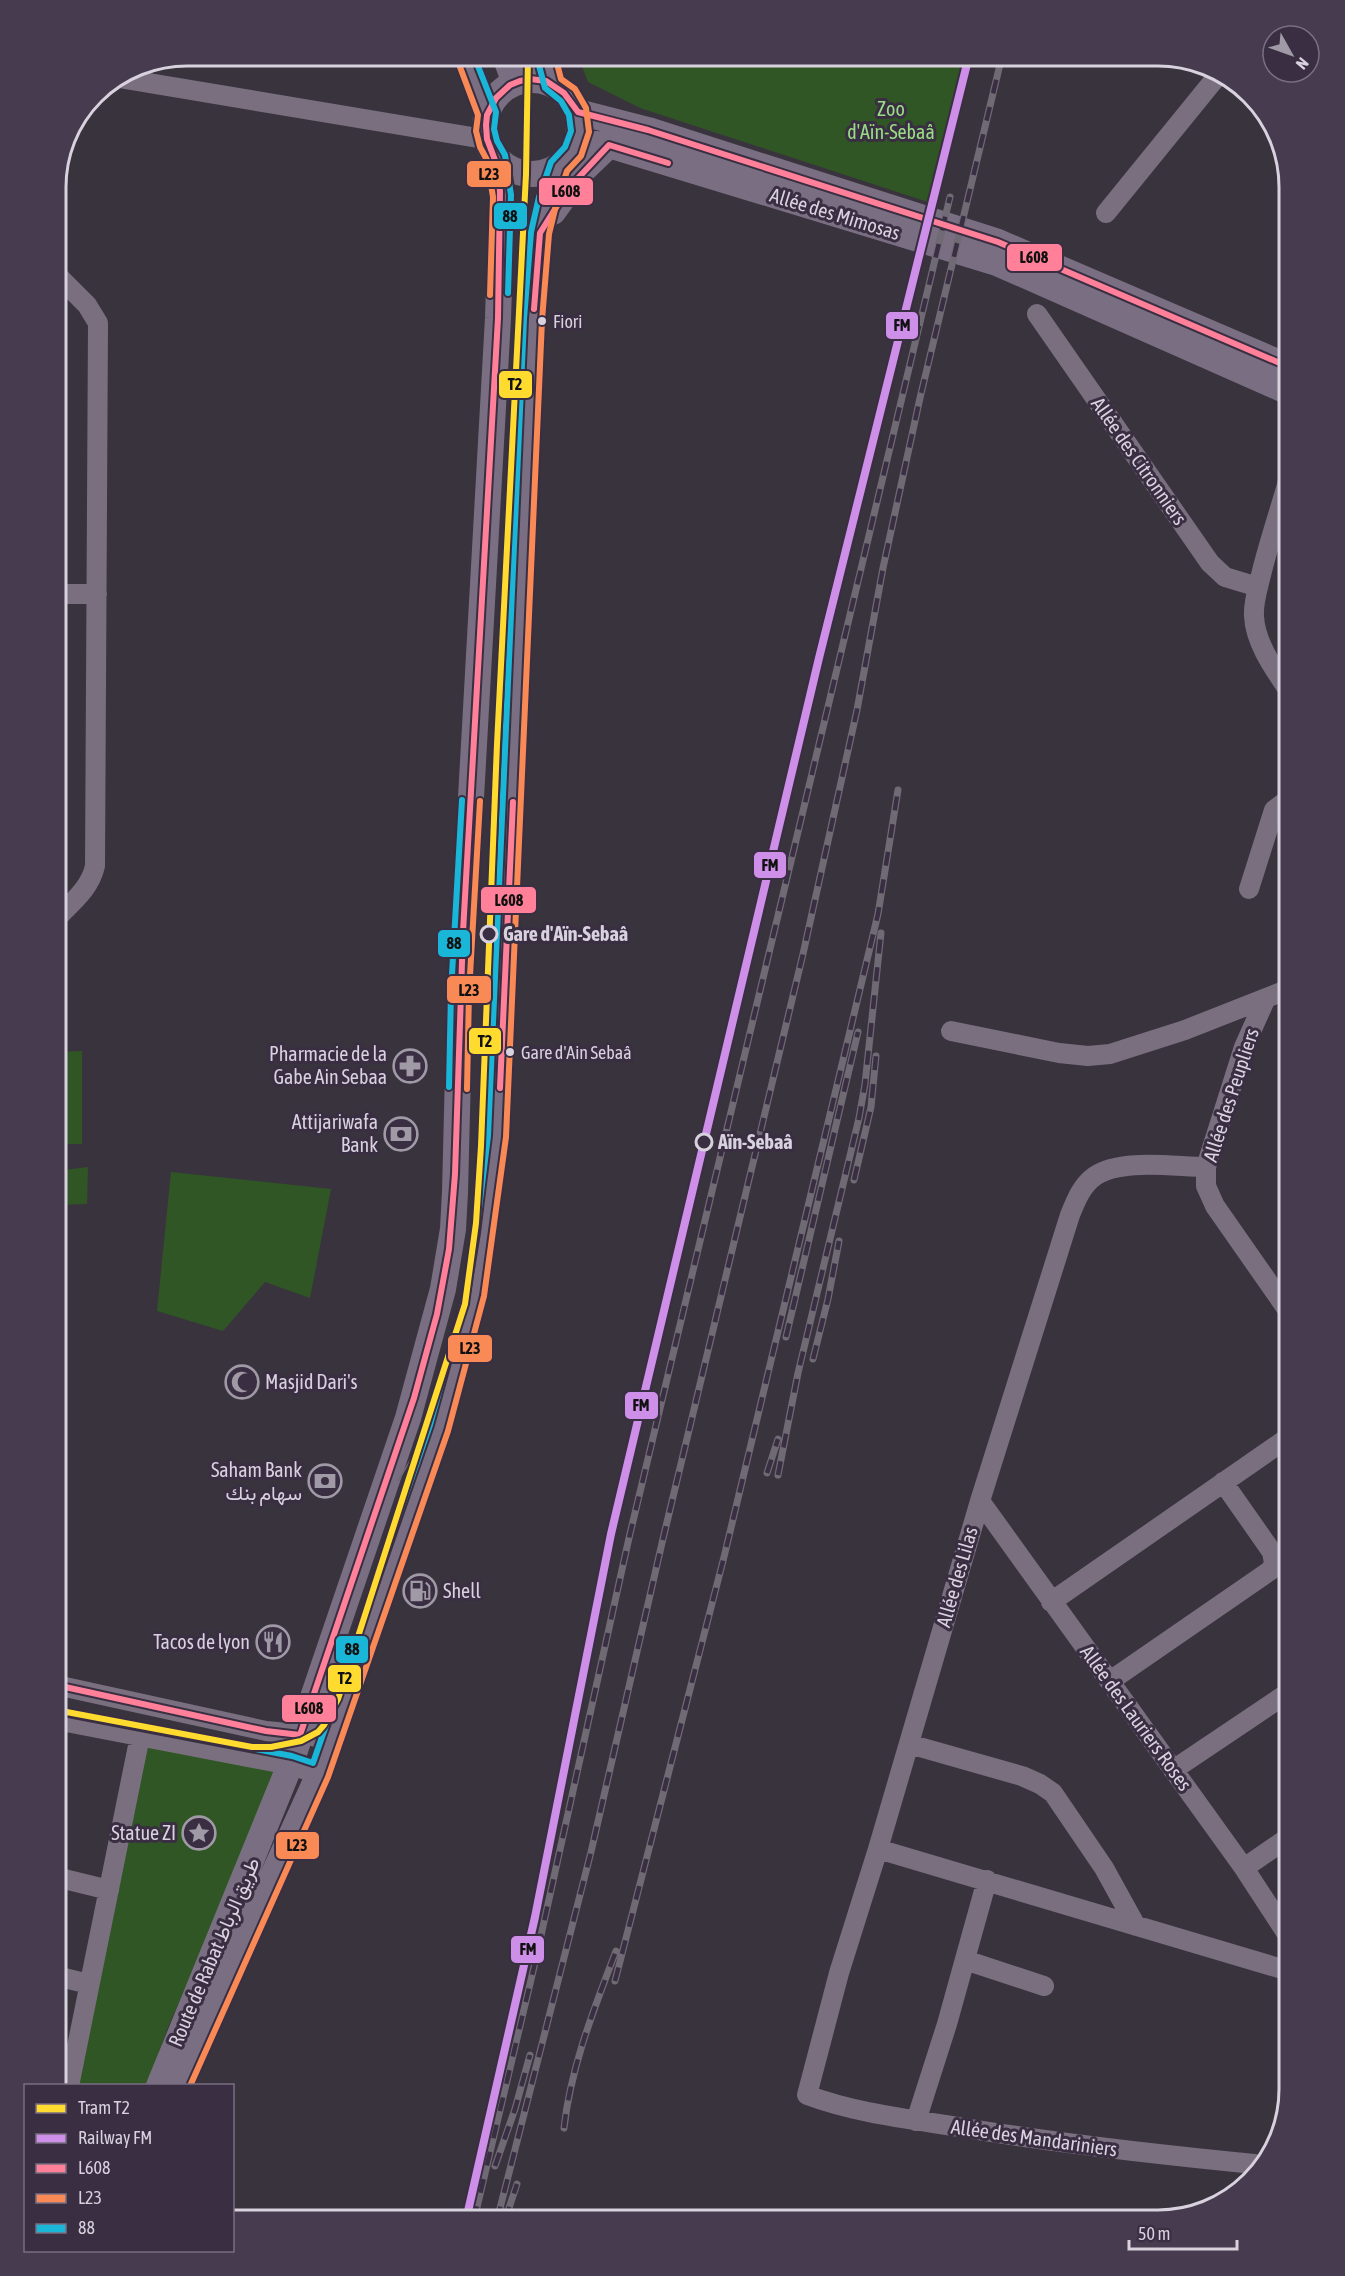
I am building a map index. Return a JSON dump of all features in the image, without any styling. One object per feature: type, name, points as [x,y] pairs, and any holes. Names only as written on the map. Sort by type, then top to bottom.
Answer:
[{"type":"main road","points":[[469,66],[487,114]]},
{"type":"main road","points":[[509,66],[515,83]]},
{"type":"main road","points":[[548,66],[553,84]]},
{"type":"main road","points":[[528,79],[553,84],[568,95],[578,112],[580,132],[566,159],[549,171],[526,174],[506,166],[492,150],[485,129],[487,114],[493,101],[502,90],[515,83],[528,79]]},
{"type":"main road","name":"Allée des Mimosas","points":[[578,112],[648,130],[998,242],[1279,362]]},
{"type":"main road","name":"Allée des Mimosas","points":[[566,159],[596,144],[609,145],[997,263],[1279,387]]},
{"type":"main road","points":[[540,233],[567,190],[584,169],[609,145]]},
{"type":"main road","name":"Route de Rabat طريق الرباط","points":[[159,2084],[290,1765],[408,1418],[443,1289],[453,1229],[460,993],[499,307],[502,196],[492,150]]},
{"type":"main road","name":"Route de Rabat طريق الرباط","points":[[180,2084],[213,2006],[319,1774],[439,1428],[475,1295],[498,1128],[533,319],[540,233],[566,159]]},
{"type":"street","points":[[131,80],[478,138],[492,150]]},
{"type":"street","points":[[1106,213],[1214,80]]},
{"type":"street","points":[[66,284],[87,305],[98,323],[95,866],[93,878],[66,909]]},
{"type":"street","name":"Allée des Citronniers","points":[[1037,314],[1210,563],[1225,578],[1258,587]]},
{"type":"street","points":[[1279,515],[1258,587],[1254,616],[1258,637],[1279,675]]},
{"type":"street","points":[[66,594],[97,594]]},
{"type":"street","points":[[1250,889],[1274,810],[1279,806]]},
{"type":"street","points":[[951,1031],[1059,1053],[1088,1056],[1110,1054],[1166,1037],[1279,993]]},
{"type":"street","name":"Allée des Peupliers","points":[[1266,998],[1244,1047],[1206,1167],[1206,1186],[1215,1206],[1279,1296]]},
{"type":"street","name":"Allée des Lilas","points":[[807,2095],[839,1973],[878,1849],[980,1501],[1078,1196],[1095,1176],[1114,1168],[1206,1167]]},
{"type":"street","points":[[1052,1602],[1279,1444]]},
{"type":"street","points":[[1110,1681],[1269,1574],[1273,1567],[1272,1552],[1223,1482]]},
{"type":"street","name":"Allée des Lauriers Roses","points":[[980,1501],[1244,1868],[1279,1920]]},
{"type":"street","points":[[66,1686],[266,1731],[310,1736],[330,1742]]},
{"type":"street","points":[[1173,1770],[1279,1699]]},
{"type":"street","points":[[66,1722],[290,1765],[319,1774]]},
{"type":"street","points":[[69,2084],[140,1736]]},
{"type":"street","points":[[909,1744],[1022,1776],[1053,1793],[1104,1868],[1136,1926]]},
{"type":"street","points":[[1244,1868],[1279,1844]]},
{"type":"street","points":[[878,1849],[1279,1968]]},
{"type":"street","points":[[66,1879],[109,1890]]},
{"type":"street","points":[[916,2121],[987,1880]]},
{"type":"street","points":[[965,1960],[1044,1986]]},
{"type":"street","points":[[66,1979],[89,1984]]},
{"type":"street","name":"Allée des Mandariniers","points":[[807,2095],[824,2101],[916,2121],[1039,2140],[1253,2164]]},
{"type":"green space","name":"Zoo d'Aïn-Sebaâ","points":[[582,66],[972,66],[937,205],[640,108],[588,82]]},
{"type":"green space","points":[[82,1051],[82,1144],[66,1144],[66,1052]]},
{"type":"green space","points":[[88,1167],[87,1204],[66,1205],[66,1170]]},
{"type":"green space","points":[[171,1172],[331,1189],[310,1298],[265,1282],[223,1331],[157,1311]]},
{"type":"green space","points":[[142,1737],[284,1769],[168,2027],[147,2084],[66,2084]]},
{"type":"tram line","name":"T2","points":[[66,1712],[252,1747],[271,1747],[301,1741],[318,1732],[338,1699],[465,1304],[476,1223],[481,1146],[497,744],[526,174],[528,66]]},
{"type":"tram line","points":[[398,1481],[420,1444]]},
{"type":"railway","points":[[500,2210],[591,1852],[662,1543],[803,954],[857,710],[883,568],[920,398],[1000,66]]},
{"type":"railway","points":[[476,2210],[534,1967],[629,1538],[950,197]]},
{"type":"railway","points":[[615,1981],[724,1557],[878,914],[898,790]]},
{"type":"railway","points":[[778,1475],[798,1373],[859,1118],[865,1084],[881,933]]},
{"type":"railway","points":[[786,1337],[858,1032]]},
{"type":"railway","points":[[854,1180],[871,1107],[876,1056]]},
{"type":"railway","points":[[813,1359],[839,1241]]},
{"type":"railway","points":[[767,1473],[778,1439]]},
{"type":"railway","points":[[564,2128],[578,2060],[616,1951]]},
{"type":"railway","points":[[495,2166],[515,2109],[530,2055]]},
{"type":"railway","points":[[508,2210],[517,2184]]},
{"type":"rail line","name":"FM","points":[[468,2210],[535,1917],[611,1534],[819,658],[967,66]]},
{"type":"transit line","name":"L23","points":[[460,66],[478,115],[476,131],[480,147],[487,160],[493,197],[490,295]]},
{"type":"transit line","name":"88","points":[[478,66],[496,112],[494,129],[497,141],[505,155],[511,195],[508,293]]},
{"type":"transit line","name":"88","points":[[66,1713],[292,1756],[313,1763],[430,1425],[466,1293],[488,1136],[524,319],[531,232],[539,197],[551,162],[565,147],[571,131],[569,115],[561,101],[545,88],[539,66]]},
{"type":"transit line","name":"L23","points":[[191,2084],[328,1777],[448,1431],[484,1296],[506,1137],[542,320],[549,234],[567,171],[581,156],[589,132],[586,108],[575,89],[561,79],[558,66]]},
{"type":"transit line","name":"L608","points":[[66,1687],[266,1731],[300,1735],[414,1398],[437,1314],[449,1249],[455,1174],[463,932],[498,318],[500,192],[498,168],[487,139],[486,125],[487,115],[496,98],[510,85],[520,81],[530,79],[546,81],[564,93],[578,112],[648,130],[998,242],[1279,363]]},
{"type":"transit line","name":"L608","points":[[534,309],[540,233],[567,190],[609,145],[668,163]]},
{"type":"transit line","name":"88","points":[[449,1087],[451,992],[462,800]]},
{"type":"transit line","name":"L23","points":[[467,1089],[469,993],[480,801]]},
{"type":"transit line","name":"L608","points":[[500,1088],[513,802]]},
{"type":"place","name":"Fiori","points":[[542,321]]},
{"type":"place","name":"Gare d'Aïn-Sebaâ","points":[[489,934]]},
{"type":"place","name":"Gare d'Ain Sebaâ","points":[[510,1052]]},
{"type":"place","name":"Pharmacie de la Gabe Ain Sebaa","points":[[410,1066]]},
{"type":"place","name":"Attijariwafa Bank","points":[[401,1134]]},
{"type":"place","name":"Aïn-Sebaâ","points":[[704,1142]]},
{"type":"place","name":"Masjid Dari's","points":[[242,1382]]},
{"type":"place","name":"Saham Bank سهام بنك","points":[[325,1481]]},
{"type":"place","name":"Shell","points":[[420,1591]]},
{"type":"place","name":"Tacos de lyon","points":[[273,1642]]},
{"type":"place","name":"Statue ZI","points":[[199,1833]]}]
